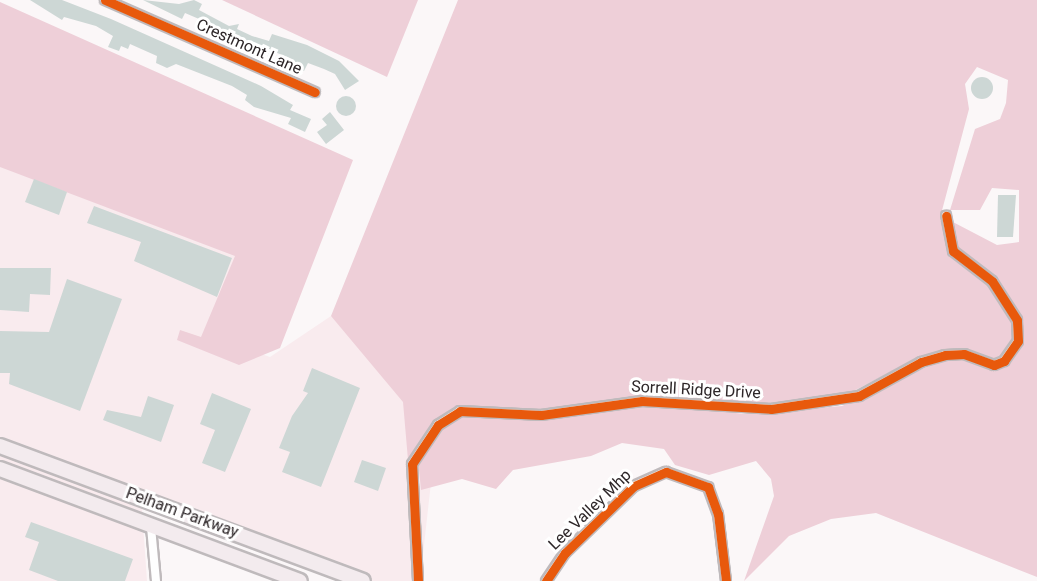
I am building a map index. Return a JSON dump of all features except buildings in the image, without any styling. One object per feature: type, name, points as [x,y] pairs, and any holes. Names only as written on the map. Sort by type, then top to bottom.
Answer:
[{"type":"main road","name":"Pelham Parkway","points":[[0,446],[363,581]]},
{"type":"main road","name":"Pelham Parkway","points":[[0,470],[300,581]]},
{"type":"main road","points":[[151,527],[154,503]]},
{"type":"street","name":"Crestmont Lane","points":[[105,0],[315,92]]},
{"type":"street","name":"Sorrell Ridge Drive","points":[[418,581],[412,464],[438,424],[460,411],[541,415],[642,400],[771,409],[859,396],[921,362],[945,355],[964,354],[994,365],[1004,361],[1018,341],[1017,320],[992,281],[953,251],[946,216]]},
{"type":"street","name":"Lee Valley Mhp","points":[[546,581],[565,553],[634,486],[666,472],[708,487],[718,514],[726,581]]},
{"type":"street","points":[[151,527],[156,581]]},
{"type":"shaded area","points":[[222,0],[418,0],[387,77]]},
{"type":"shaded area","points":[[458,0],[1037,0],[1037,577],[876,513],[831,519],[789,536],[744,581],[774,496],[771,479],[756,461],[709,475],[675,465],[664,449],[622,443],[591,456],[513,470],[496,489],[462,479],[421,490],[418,460],[445,421],[458,414],[532,419],[643,403],[745,414],[842,406],[944,359],[968,359],[989,368],[1005,365],[1019,350],[1023,335],[1021,322],[1000,283],[964,258],[949,229],[951,221],[997,245],[1019,242],[1019,190],[992,188],[980,210],[950,210],[975,129],[1000,119],[1006,103],[1008,80],[977,67],[965,84],[969,109],[940,218],[950,253],[994,288],[1016,323],[1011,349],[998,361],[943,350],[921,356],[842,397],[782,405],[644,397],[534,413],[457,407],[431,425],[408,460],[403,402],[331,316]]},
{"type":"shaded area","points":[[0,2],[353,160],[280,348],[239,365],[177,340],[180,330],[201,337],[235,256],[0,167]]},
{"type":"shaded area","points":[[0,160],[245,248],[213,337],[270,357],[331,316],[442,384],[420,581],[357,581],[142,509],[147,581],[0,581]]},
{"type":"cycle path","points":[[105,0],[315,92]]},
{"type":"cycle path","points":[[418,581],[412,464],[438,425],[460,411],[541,415],[642,401],[771,409],[859,396],[921,362],[945,355],[964,354],[994,365],[1004,361],[1018,341],[1017,320],[992,281],[953,251],[946,216]]},
{"type":"cycle path","points":[[546,581],[565,553],[634,486],[666,472],[708,487],[718,514],[726,581]]}]
